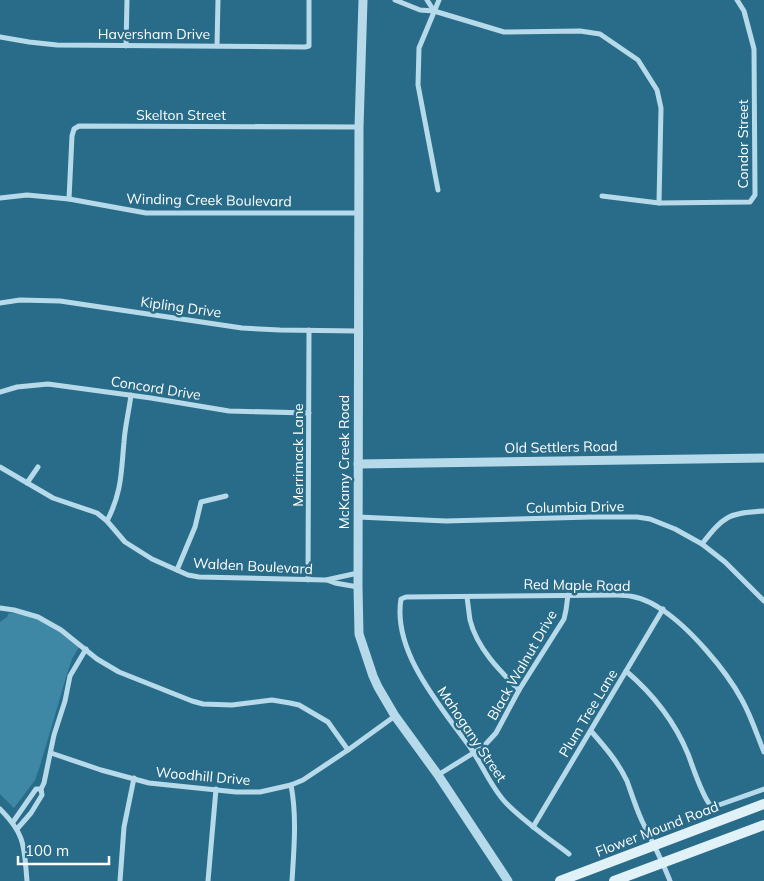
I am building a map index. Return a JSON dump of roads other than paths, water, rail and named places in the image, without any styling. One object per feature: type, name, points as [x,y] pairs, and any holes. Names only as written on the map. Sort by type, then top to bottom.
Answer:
[{"type":"main road","name":"Flower Mound Road","points":[[560,881],[764,804]]},
{"type":"main road","points":[[614,881],[764,825]]},
{"type":"street","points":[[126,46],[127,0]]},
{"type":"street","points":[[217,46],[218,0]]},
{"type":"street","name":"Haversham Drive","points":[[0,37],[58,45],[304,47],[309,46],[310,0]]},
{"type":"street","name":"McKamy Creek Road","points":[[363,0],[359,127],[358,331],[358,587],[360,634],[378,687],[395,716],[438,775],[508,881]]},
{"type":"street","points":[[395,0],[420,10],[434,11],[504,32],[580,31],[600,34],[638,60],[657,90],[660,108],[659,203]]},
{"type":"street","points":[[426,0],[434,11]]},
{"type":"street","points":[[438,190],[418,85],[419,48],[440,0]]},
{"type":"street","name":"Condor Street","points":[[602,196],[659,203],[750,202],[755,195],[754,49],[744,11],[736,0]]},
{"type":"street","name":"Skelton Street","points":[[69,199],[72,136],[74,129],[79,126],[359,127]]},
{"type":"street","name":"Winding Creek Boulevard","points":[[0,198],[27,195],[69,199],[146,213],[359,213]]},
{"type":"street","name":"Kipling Drive","points":[[0,303],[20,300],[60,301],[242,328],[358,331]]},
{"type":"street","name":"Merrimack Lane","points":[[308,580],[309,330]]},
{"type":"street","name":"Concord Drive","points":[[0,392],[17,387],[48,384],[229,411],[309,413]]},
{"type":"street","points":[[107,521],[116,504],[119,493],[124,440],[131,396]]},
{"type":"street","name":"Old Settlers Road","points":[[358,464],[764,458]]},
{"type":"street","name":"Walden Boulevard","points":[[0,467],[53,498],[97,514],[107,521],[125,542],[152,559],[199,577],[326,580],[358,573]]},
{"type":"street","points":[[26,483],[38,467]]},
{"type":"street","points":[[177,570],[195,527],[201,502],[226,496]]},
{"type":"street","points":[[702,544],[718,523],[730,515],[764,511]]},
{"type":"street","name":"Columbia Drive","points":[[358,517],[446,521],[637,517],[650,519],[664,523],[702,544],[744,580],[764,601]]},
{"type":"street","name":"Walden Boulevard","points":[[326,580],[358,587]]},
{"type":"street","name":"Black Walnut Drive","points":[[438,775],[483,747],[496,733],[519,690],[564,619],[568,595]]},
{"type":"street","name":"Red Maple Road","points":[[402,599],[406,597],[627,595],[645,600],[681,625],[712,658],[741,699],[764,752]]},
{"type":"street","points":[[467,597],[470,619],[475,634],[494,664],[519,690]]},
{"type":"street","name":"Mahogany Street","points":[[402,599],[401,619],[406,644],[412,661],[440,708],[473,752],[493,786],[506,803],[532,827],[569,854]]},
{"type":"street","points":[[0,608],[38,617],[61,630],[97,660],[119,672],[192,701],[203,704],[232,705],[272,700],[299,705],[328,722],[348,750]]},
{"type":"street","name":"Plum Tree Lane","points":[[532,827],[662,610]]},
{"type":"street","points":[[18,829],[42,795],[41,789],[70,676],[86,649]]},
{"type":"street","points":[[626,671],[655,697],[670,720],[686,748],[711,806],[716,806],[764,789]]},
{"type":"street","name":"Woodhill Drive","points":[[51,753],[101,770],[149,783],[236,792],[260,792],[291,785],[303,780],[395,716]]},
{"type":"street","points":[[591,731],[608,750],[626,781],[642,820],[664,863],[670,881]]},
{"type":"street","points":[[120,881],[124,827],[134,778]]},
{"type":"street","points":[[291,785],[295,820],[292,881]]},
{"type":"street","points":[[13,822],[36,789],[41,789]]},
{"type":"street","points":[[208,881],[216,790]]},
{"type":"street","points":[[0,809],[13,822],[22,839],[27,881]]}]
